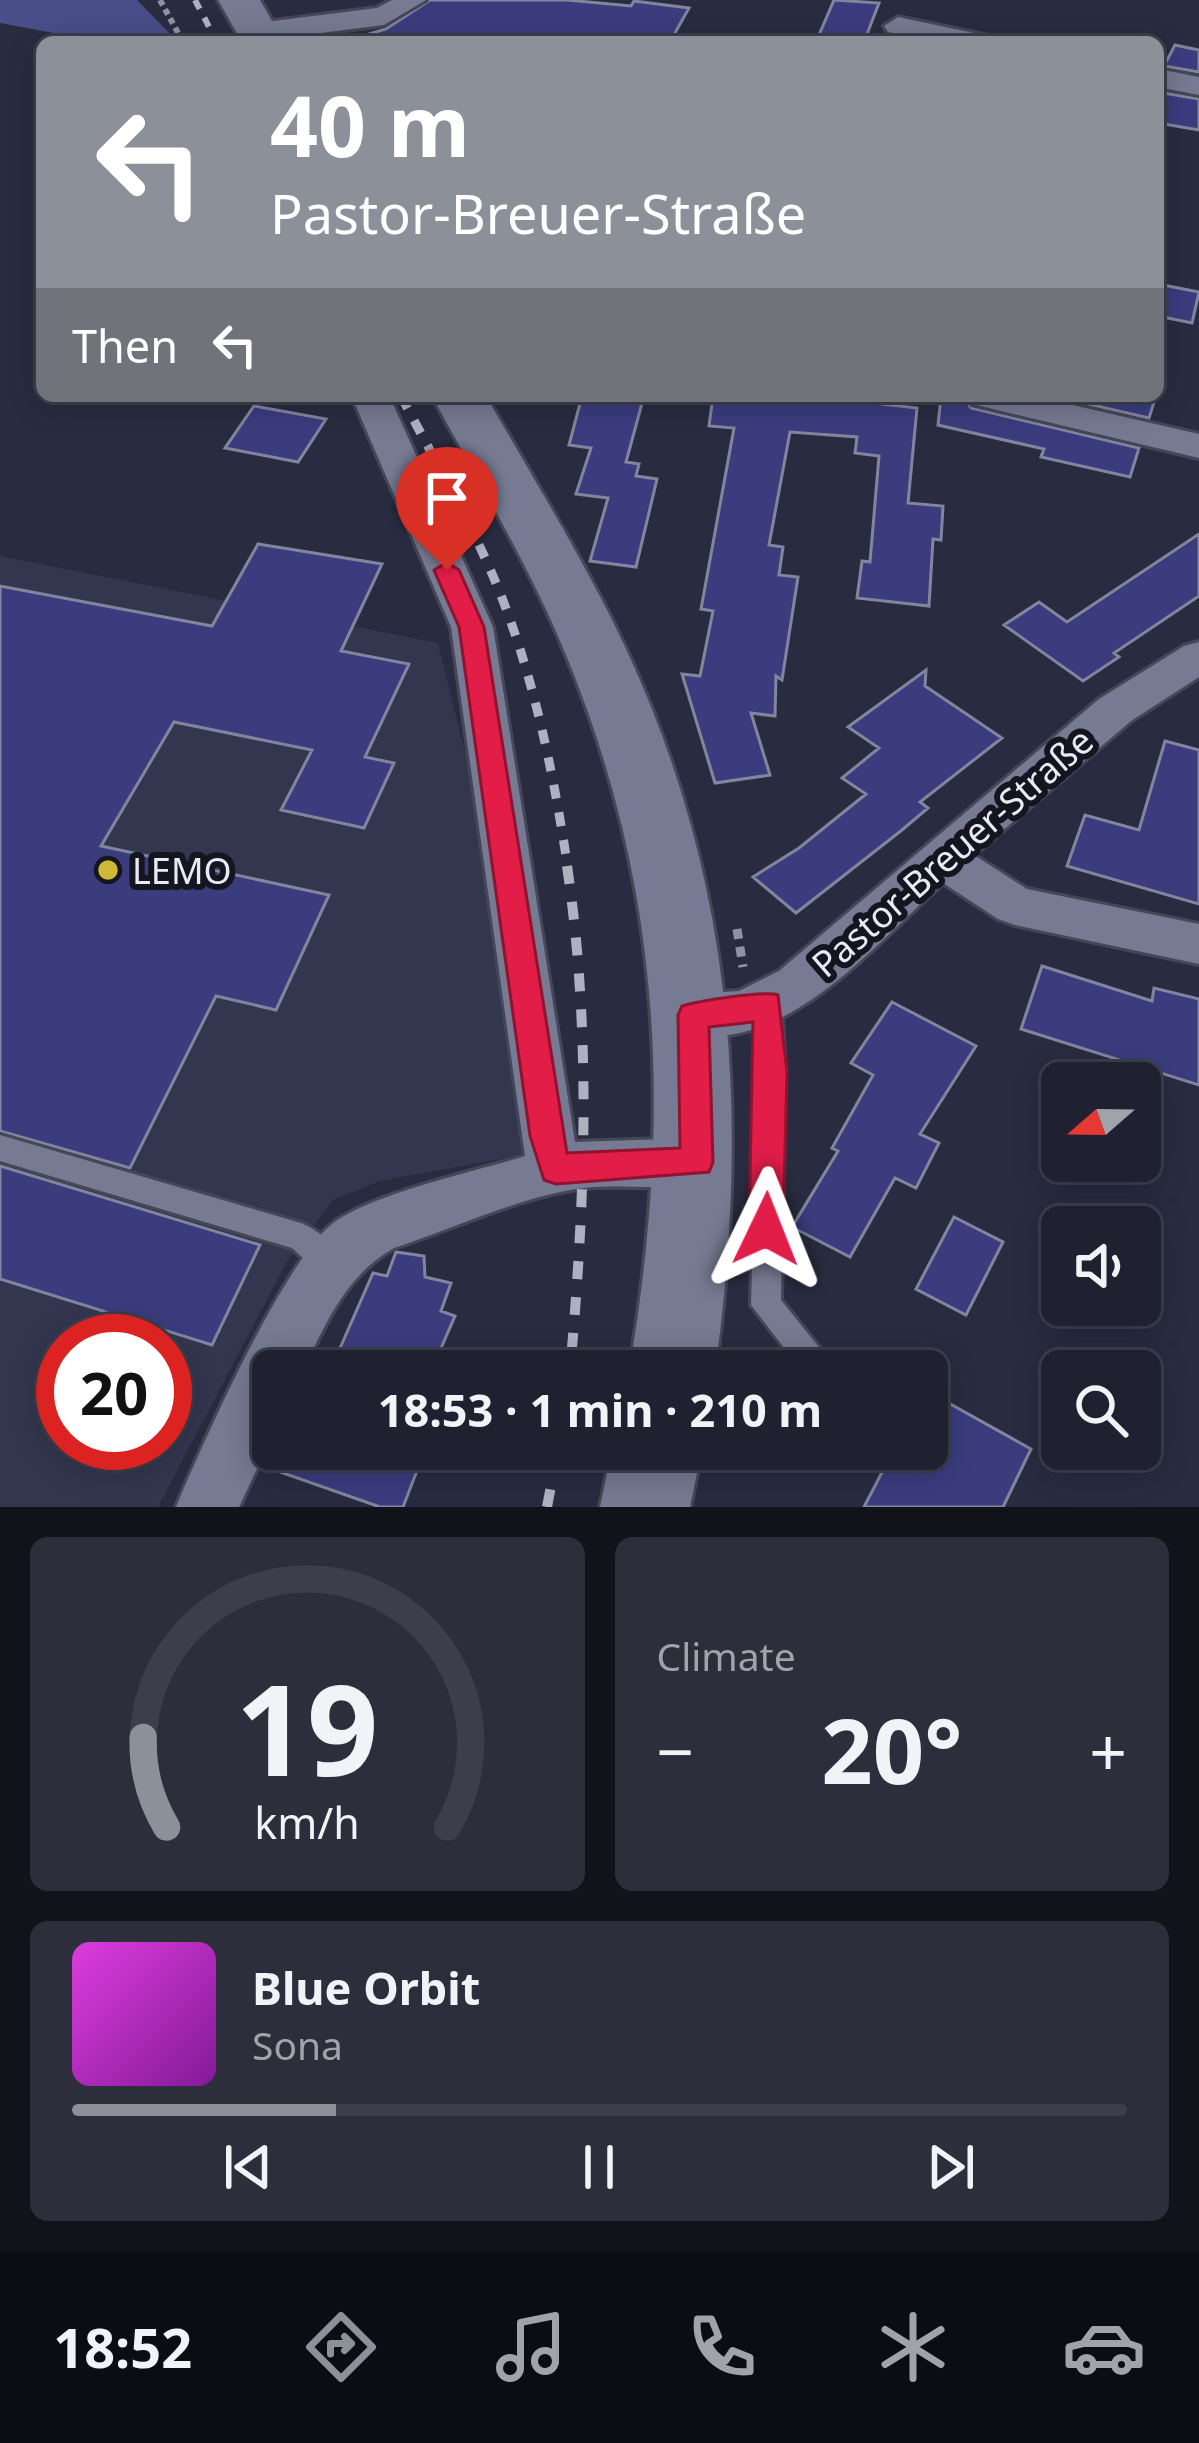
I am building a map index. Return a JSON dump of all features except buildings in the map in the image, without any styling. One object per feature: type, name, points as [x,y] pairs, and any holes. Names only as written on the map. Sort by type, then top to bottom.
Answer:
[{"type":"main road","points":[[461,402],[597,653],[652,799],[677,904],[693,1015],[697,1162],[675,1350]]},
{"type":"main road","points":[[646,1507],[653,1470]]},
{"type":"street","points":[[253,25],[384,16],[412,0]]},
{"type":"street","points":[[899,23],[952,36]]},
{"type":"street","points":[[1164,79],[1199,86]]},
{"type":"street","points":[[1011,402],[1199,446]]},
{"type":"street","points":[[374,404],[472,627],[546,1136],[556,1169]]},
{"type":"street","name":"Pastor-Breuer-Straße","points":[[693,1015],[746,1012],[797,985],[1115,710],[1199,657]]},
{"type":"street","points":[[940,857],[1015,906],[1199,944]]},
{"type":"street","points":[[207,1507],[312,1291],[330,1263],[352,1242],[378,1228],[556,1169],[697,1162]]},
{"type":"lane","points":[[767,1004],[771,1072],[766,1305],[805,1350]]},
{"type":"lane","points":[[0,1148],[301,1237],[330,1263]]},
{"type":"path","points":[[160,0],[180,36]]},
{"type":"shaded area","points":[[0,0],[137,0],[172,36],[59,34],[0,23]]},
{"type":"shaded area","points":[[0,556],[438,643],[468,765],[522,1155],[380,1181],[333,1200],[286,1263],[192,1442],[192,1314],[36,1314],[36,1470],[177,1470],[158,1507],[0,1507]]},
{"type":"railway","points":[[195,0],[214,36]]},
{"type":"railway","points":[[404,402],[478,543],[512,626],[542,729],[568,869]]},
{"type":"railway","points":[[567,866],[580,992],[584,1118],[572,1350]]},
{"type":"railway","points":[[547,1507],[554,1470]]},
{"type":"place","name":"LEMO","points":[[108,870]]},
{"type":"route","points":[[447,570],[472,627],[546,1136],[556,1169],[697,1162],[693,1015],[746,1012],[767,1004],[771,1072],[766,1229]]}]
